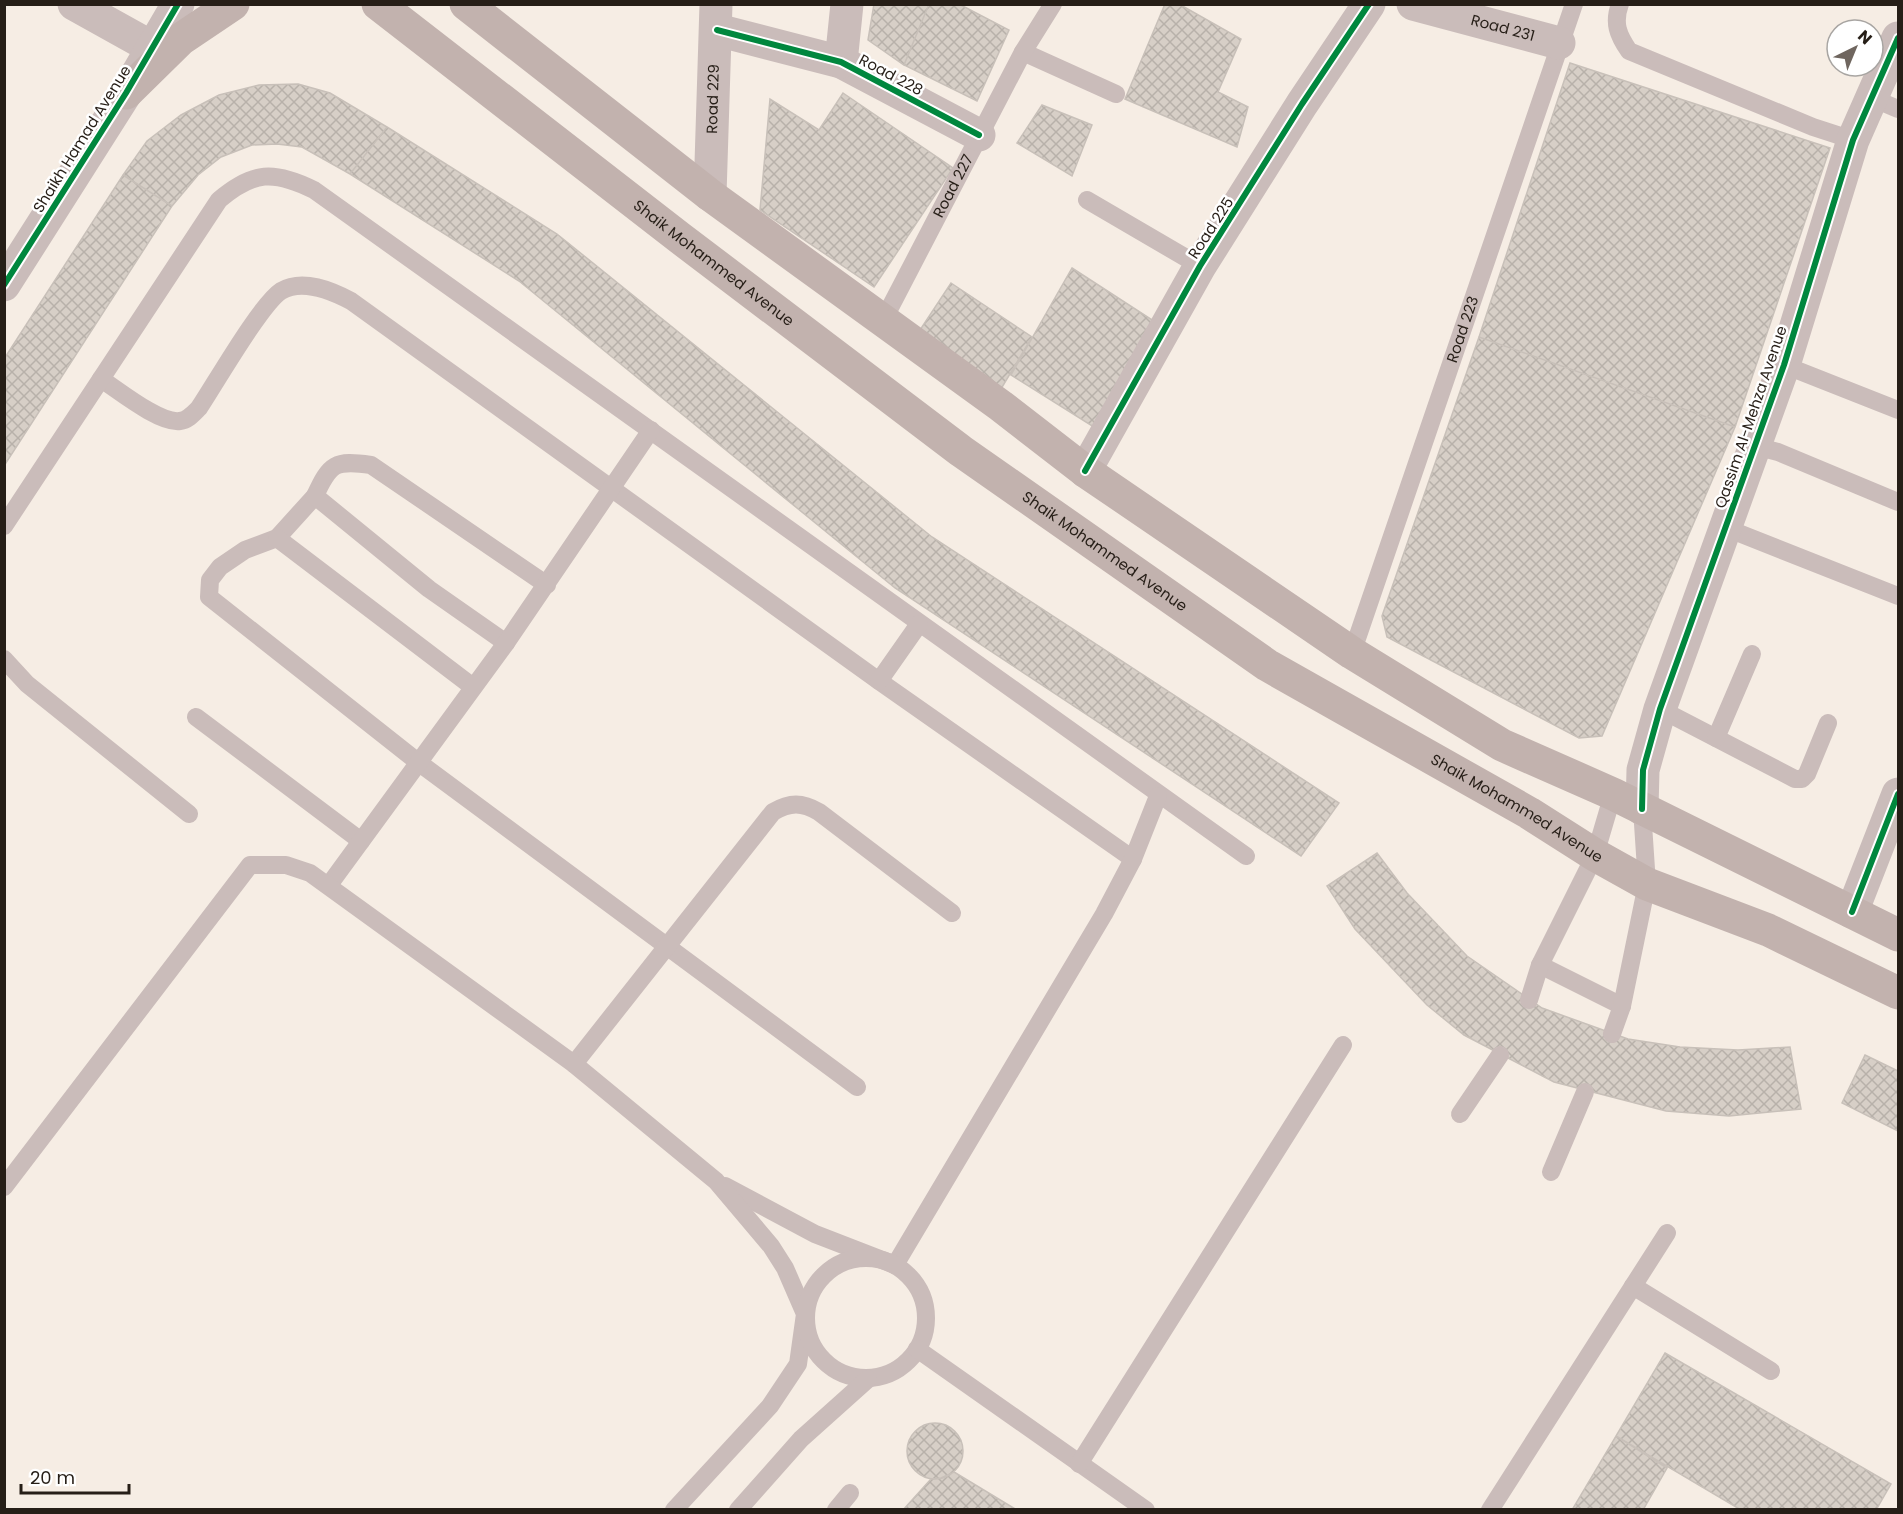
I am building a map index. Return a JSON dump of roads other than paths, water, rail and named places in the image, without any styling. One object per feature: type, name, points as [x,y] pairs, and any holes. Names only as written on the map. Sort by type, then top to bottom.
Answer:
[{"type":"main road","points":[[126,93],[182,39],[233,4]]},
{"type":"main road","name":"Shaik Mohammed Avenue","points":[[351,4],[387,12],[943,437],[1267,665],[1529,813],[1594,855],[1647,884],[1768,930],[1899,993]]},
{"type":"main road","points":[[466,4],[710,195],[1085,471],[1353,653],[1502,745],[1613,794],[1899,935]]},
{"type":"street","points":[[74,4],[153,48]]},
{"type":"street","name":"Shaikh Hamad Avenue","points":[[4,285],[126,93],[178,4]]},
{"type":"street","name":"Road 228","points":[[841,62],[847,4]]},
{"type":"street","name":"Road 225","points":[[1085,471],[1200,266],[1302,104],[1369,4]]},
{"type":"street","name":"Road 231","points":[[1413,4],[1559,43]]},
{"type":"street","name":"Road 229","points":[[710,195],[716,17]]},
{"type":"street","name":"Road 228","points":[[716,17],[841,62],[980,135]]},
{"type":"street","name":"Qassim Al-Mehza Avenue","points":[[1642,809],[1643,770],[1660,709],[1784,365],[1853,140],[1885,104],[1899,38]]},
{"type":"street","points":[[1852,912],[1899,794]]},
{"type":"lane","name":"Road 227","points":[[883,321],[1023,52],[1053,4]]},
{"type":"lane","name":"Road 223","points":[[1353,653],[1574,4]]},
{"type":"lane","points":[[1620,4],[1615,18],[1618,36],[1629,51],[1813,128],[1853,140]]},
{"type":"lane","points":[[1023,52],[1116,94]]},
{"type":"lane","points":[[4,526],[219,200],[239,183],[265,175],[291,179],[314,190],[651,429],[1158,796],[1246,856]]},
{"type":"lane","name":"Road 225","points":[[1087,200],[1200,266]]},
{"type":"lane","points":[[101,379],[169,421],[180,421],[191,417],[264,310],[282,291],[305,286],[330,290],[351,301],[879,681],[1133,859]]},
{"type":"lane","points":[[1784,365],[1899,410]]},
{"type":"lane","points":[[329,885],[547,585],[651,429]]},
{"type":"lane","points":[[1755,447],[1778,452],[1899,502]]},
{"type":"lane","points":[[547,585],[371,465],[346,461],[326,472],[315,496],[277,538],[245,550],[220,567],[210,579],[209,597],[418,762],[666,948],[857,1087]]},
{"type":"lane","points":[[315,496],[429,589],[506,643]]},
{"type":"lane","points":[[1726,528],[1899,596]]},
{"type":"lane","points":[[277,538],[473,687]]},
{"type":"lane","points":[[879,681],[919,624]]},
{"type":"lane","points":[[1716,738],[1752,654]]},
{"type":"lane","points":[[4,659],[27,684],[189,814]]},
{"type":"lane","points":[[1660,709],[1795,779],[1802,779],[1807,774],[1828,723]]},
{"type":"lane","points":[[196,717],[361,841]]},
{"type":"lane","points":[[1529,1000],[1540,965],[1594,855],[1613,794]]},
{"type":"lane","points":[[895,1265],[1104,914],[1133,859],[1158,796]]},
{"type":"lane","points":[[574,1064],[773,812],[785,805],[796,803],[819,812],[952,913]]},
{"type":"lane","points":[[1612,1034],[1622,1006],[1647,884],[1642,809]]},
{"type":"lane","points":[[4,1187],[250,865],[286,865],[309,873],[329,885],[574,1064],[716,1181],[771,1246],[785,1268],[805,1314],[807,1331],[820,1358],[841,1374],[868,1379],[889,1375],[910,1359],[925,1334],[924,1304],[913,1281],[895,1265],[815,1234],[716,1181]]},
{"type":"lane","points":[[1540,965],[1622,1006]]},
{"type":"lane","points":[[1079,1464],[1343,1045]]},
{"type":"lane","points":[[1460,1114],[1500,1055]]},
{"type":"lane","points":[[1551,1172],[1585,1092]]},
{"type":"lane","points":[[1490,1509],[1666,1233]]},
{"type":"lane","points":[[674,1509],[770,1406],[798,1364],[810,1294],[828,1271],[847,1261],[874,1258],[895,1265]]},
{"type":"lane","points":[[1633,1286],[1771,1371]]},
{"type":"lane","points":[[916,1349],[1146,1509]]},
{"type":"lane","points":[[738,1509],[801,1440],[868,1379]]},
{"type":"lane","points":[[836,1509],[850,1493]]}]
